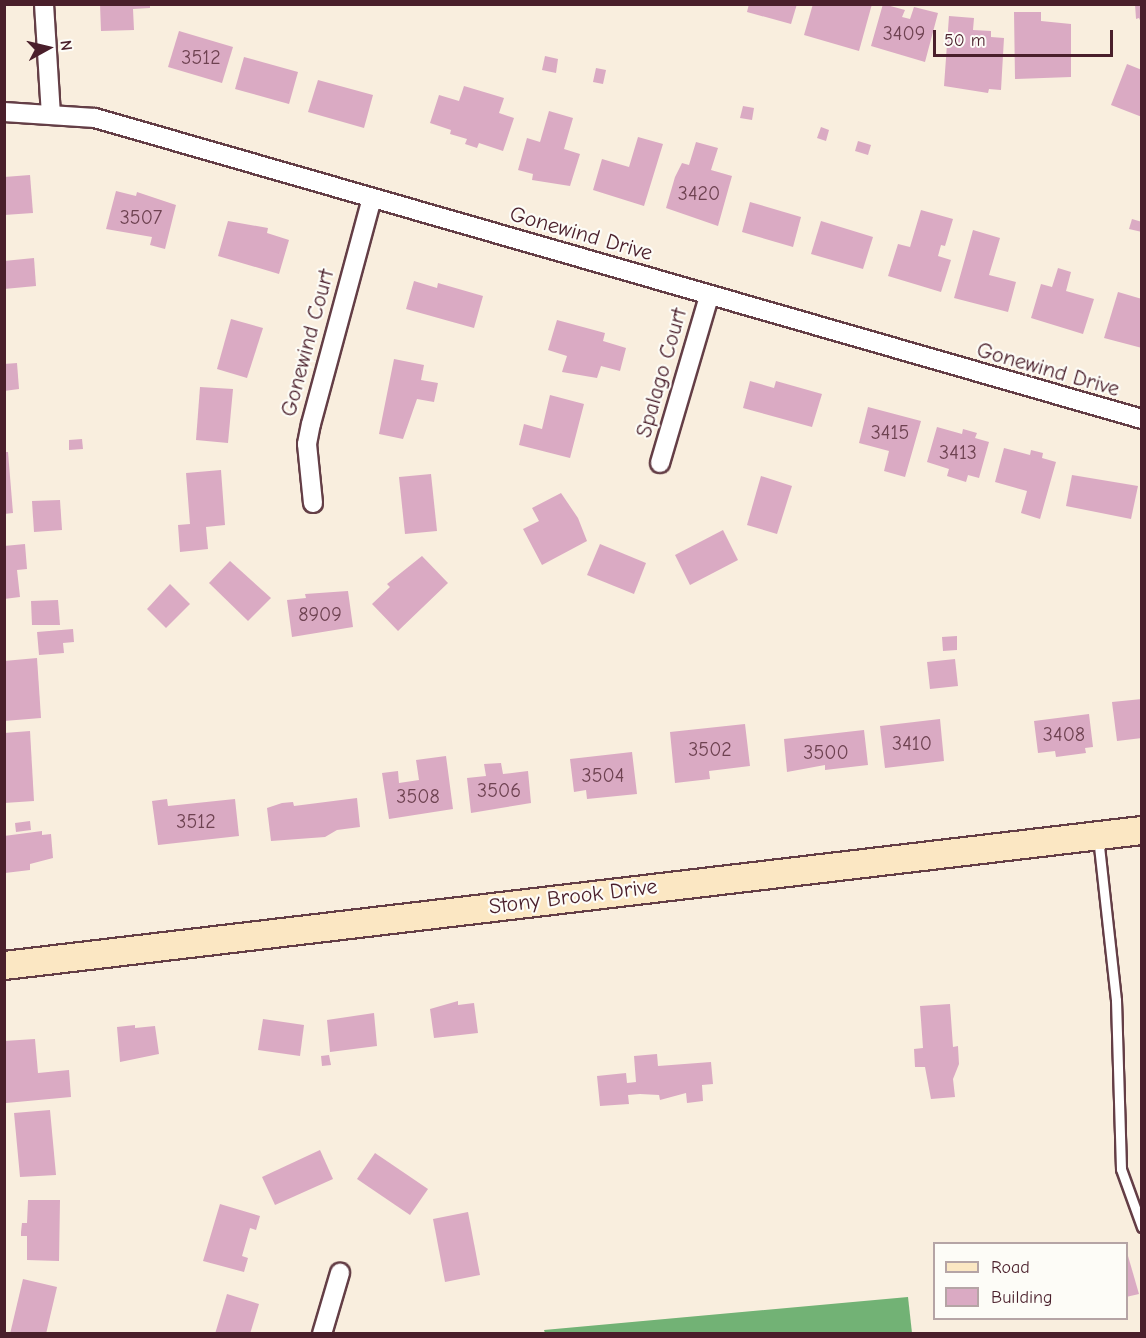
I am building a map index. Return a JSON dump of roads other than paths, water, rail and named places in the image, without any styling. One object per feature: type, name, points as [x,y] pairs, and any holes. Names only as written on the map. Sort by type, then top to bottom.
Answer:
[{"type":"street","points":[[44,4],[51,114]]},
{"type":"street","name":"Gonewind Drive","points":[[4,112],[95,118],[709,297],[1142,419]]},
{"type":"street","name":"Gonewind Court","points":[[313,503],[308,444],[311,424],[372,198]]},
{"type":"street","name":"Spalago Court","points":[[660,463],[709,297]]},
{"type":"street","name":"Stony Brook Drive","points":[[4,965],[1142,830]]},
{"type":"street","points":[[322,1334],[340,1273]]},
{"type":"lane","points":[[1098,835],[1116,1000],[1121,1169],[1142,1227]]}]
